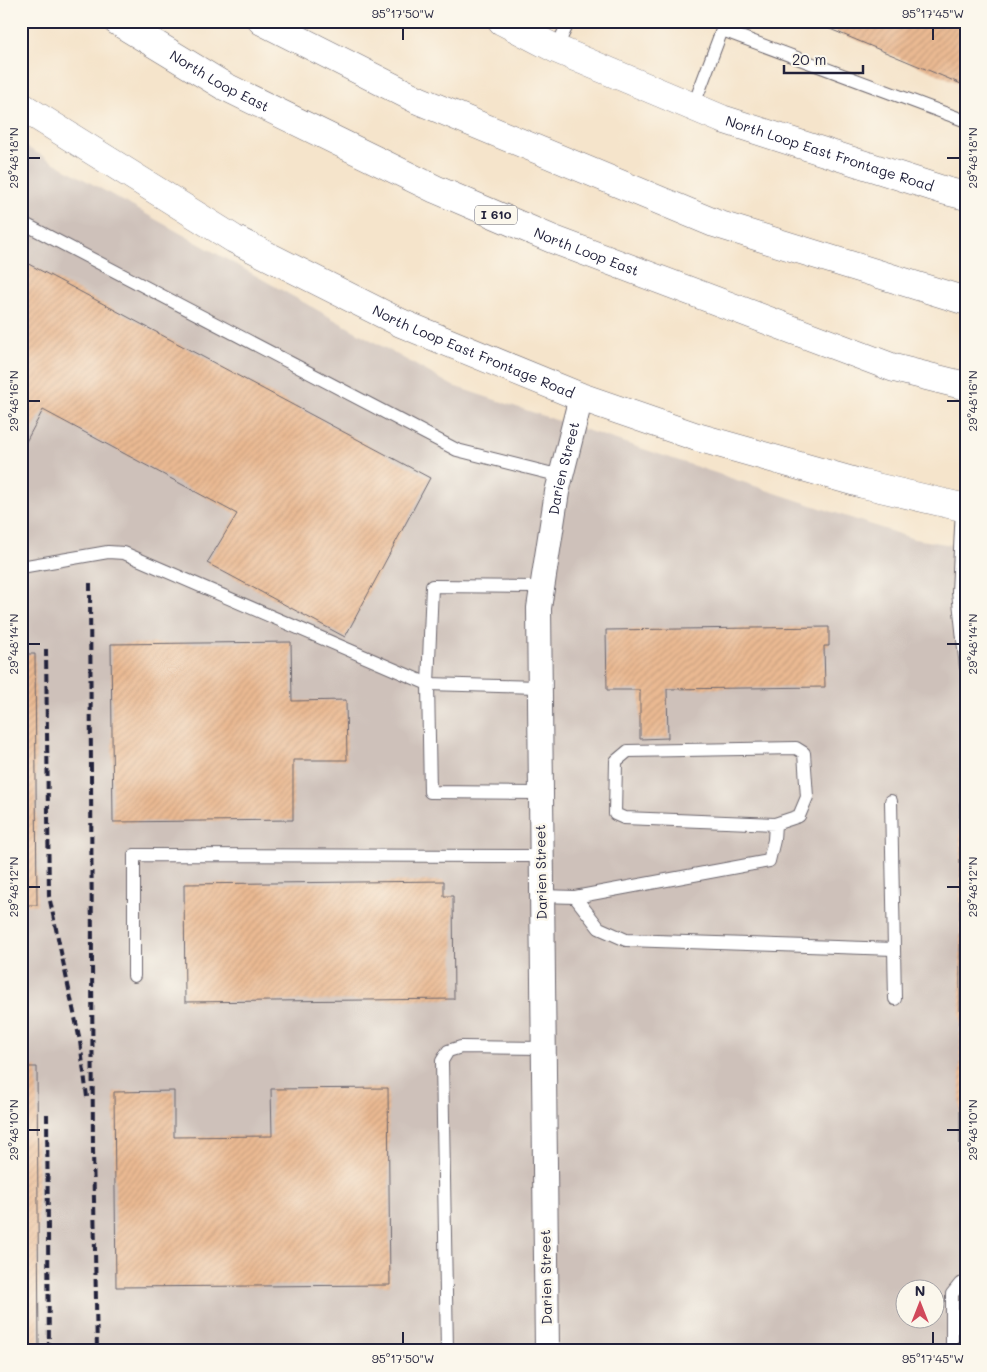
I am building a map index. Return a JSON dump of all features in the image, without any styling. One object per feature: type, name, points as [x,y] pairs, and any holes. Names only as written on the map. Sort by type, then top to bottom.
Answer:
[{"type":"main road","name":"North Loop East","points":[[117,21],[224,86],[435,189],[552,240],[894,368],[966,386]]},
{"type":"main road","points":[[262,21],[418,100],[714,223],[966,301]]},
{"type":"main road","name":"North Loop East Frontage Road","points":[[502,21],[556,49],[722,119],[966,196]]},
{"type":"main road","name":"North Loop East Frontage Road","points":[[21,106],[234,239],[401,322],[581,397],[697,437],[863,484],[964,507]]},
{"type":"main road","points":[[894,368],[966,406]]},
{"type":"street","name":"Darien Street","points":[[547,1351],[542,1048],[539,608],[561,476],[581,397]]},
{"type":"lane","points":[[556,49],[569,21]]},
{"type":"lane","points":[[693,107],[722,30],[966,120]]},
{"type":"lane","points":[[21,222],[457,450],[561,476]]},
{"type":"lane","points":[[964,507],[958,592],[966,667]]},
{"type":"lane","points":[[21,567],[108,552],[124,553],[428,684],[540,687]]},
{"type":"lane","points":[[540,793],[430,792],[428,684],[432,586],[542,587]]},
{"type":"lane","points":[[796,748],[804,753],[807,797],[800,816],[775,824],[624,818],[614,814],[616,761],[628,750],[796,748]]},
{"type":"lane","points":[[891,801],[895,999]]},
{"type":"lane","points":[[541,896],[574,897],[769,861],[774,840],[775,824]]},
{"type":"lane","points":[[134,976],[134,855],[541,856]]},
{"type":"lane","points":[[574,897],[599,928],[626,940],[894,949]]},
{"type":"lane","points":[[447,1351],[442,1061],[448,1051],[460,1047],[542,1048]]},
{"type":"lane","points":[[952,1351],[952,1294],[960,1284],[966,1283]]},
{"type":"shaded area","points":[[21,144],[453,386],[914,539],[966,547],[966,1351],[21,1351]]},
{"type":"building","points":[[811,21],[966,21],[966,86]]},
{"type":"building","points":[[21,260],[430,478],[345,637],[207,563],[237,514],[43,410],[21,451]]},
{"type":"building","points":[[829,627],[829,646],[824,646],[825,687],[667,689],[668,738],[640,739],[640,690],[607,690],[606,630]]},
{"type":"building","points":[[291,642],[292,701],[346,700],[347,760],[293,760],[293,820],[113,822],[111,644]]},
{"type":"building","points":[[21,654],[35,654],[37,905],[21,905]]},
{"type":"building","points":[[960,803],[966,803],[966,1155],[960,1155]]},
{"type":"building","points":[[444,881],[444,896],[453,896],[454,999],[185,1002],[184,884]]},
{"type":"building","points":[[21,1067],[37,1067],[39,1351],[21,1351]]},
{"type":"building","points":[[388,1088],[390,1285],[116,1287],[114,1092],[174,1091],[174,1137],[272,1136],[271,1089]]},
{"type":"railway","points":[[90,583],[93,1150],[97,1351]]},
{"type":"railway","points":[[46,649],[49,896],[80,1041],[87,1097]]},
{"type":"railway","points":[[47,1114],[49,1351]]}]
